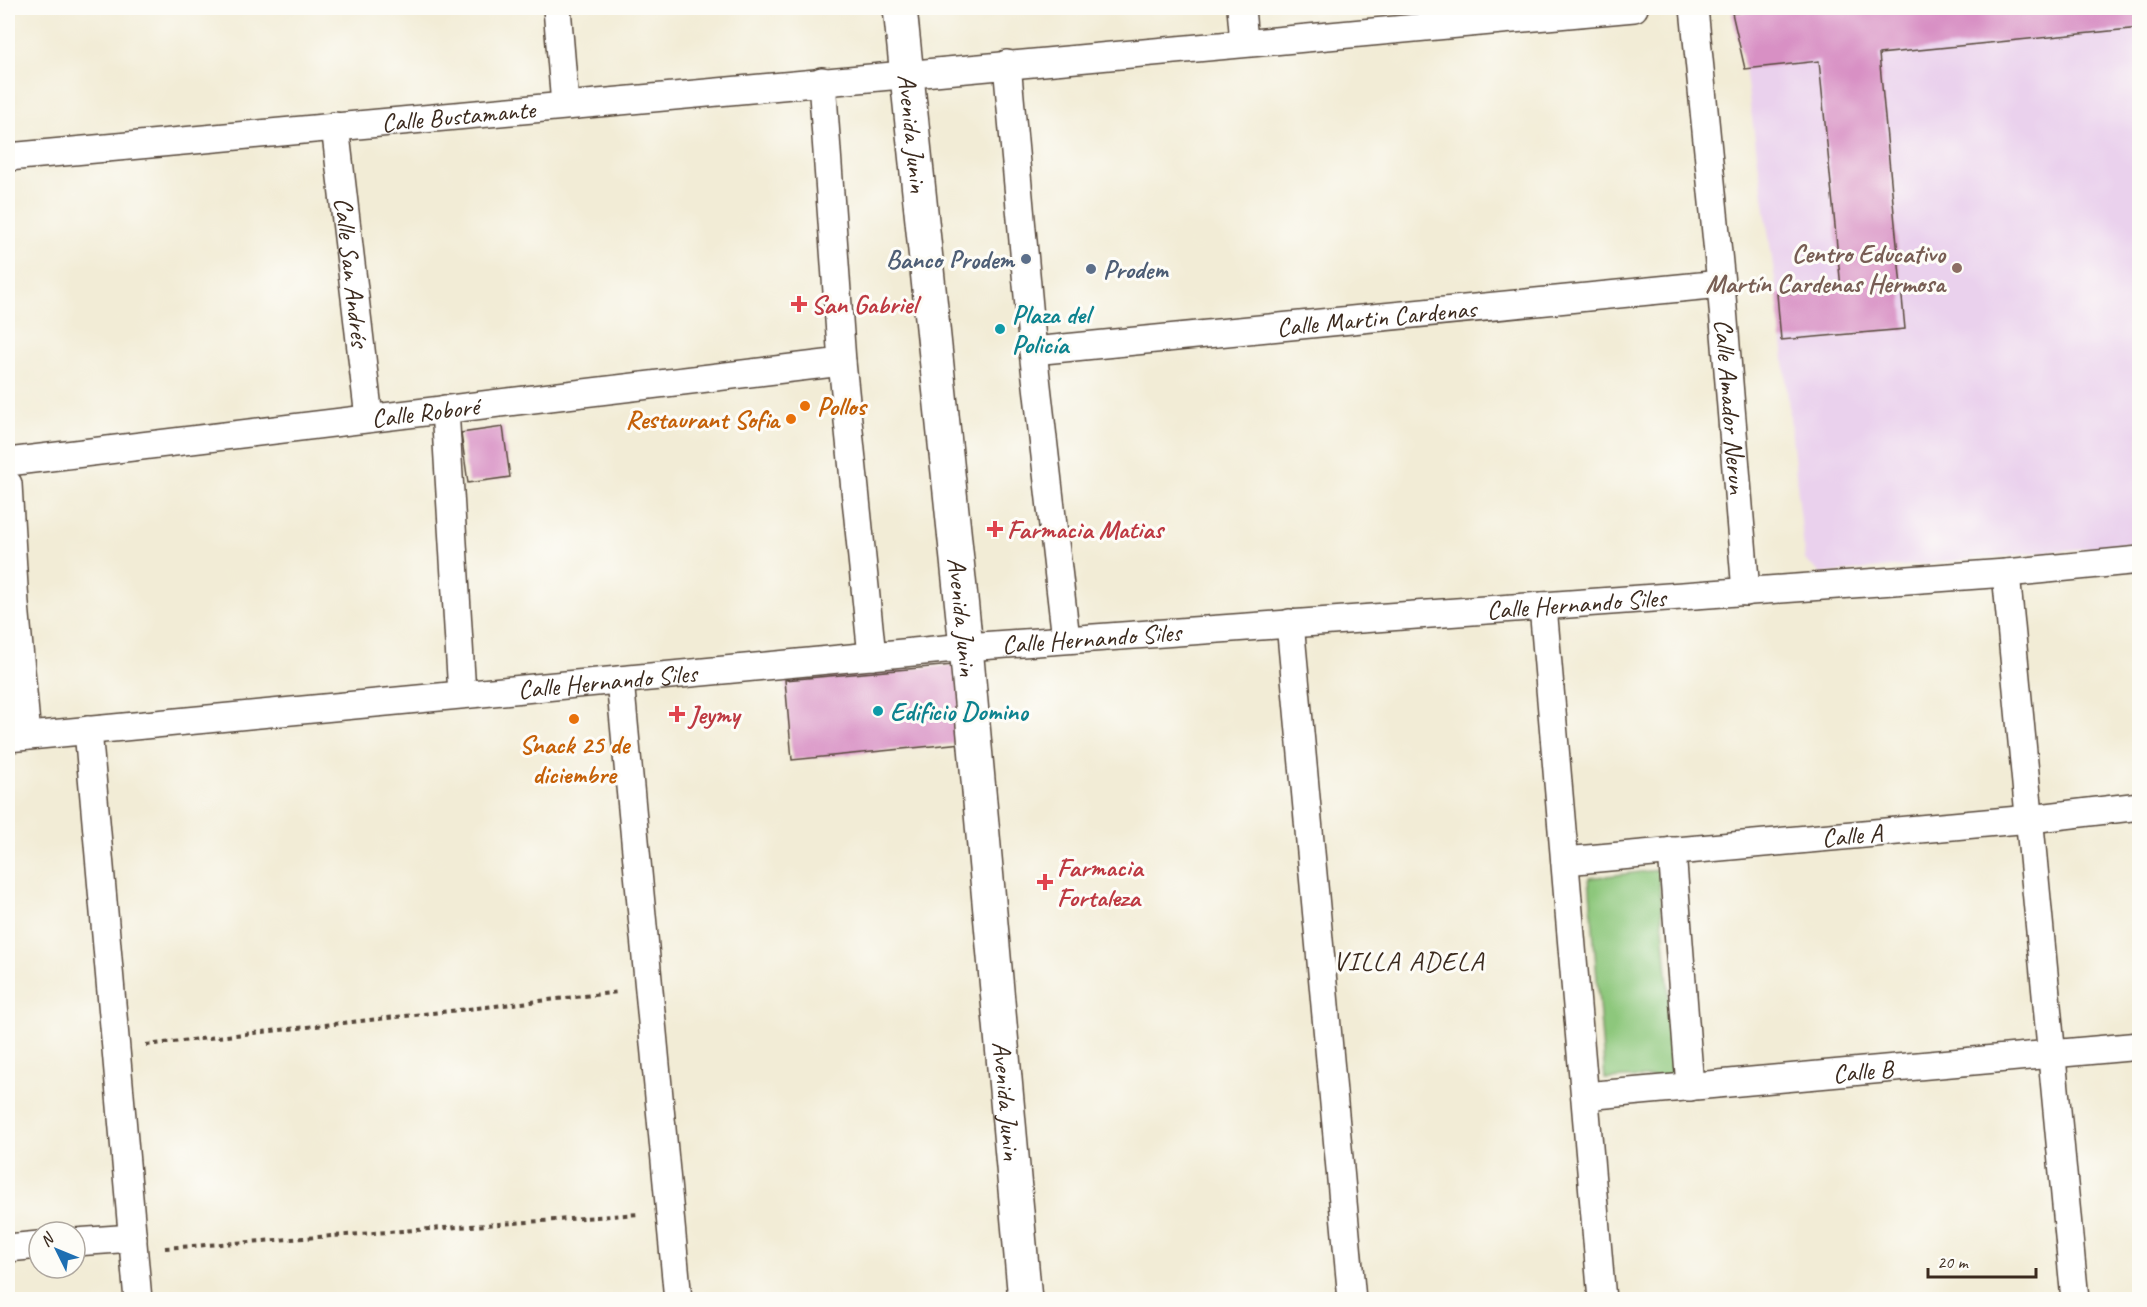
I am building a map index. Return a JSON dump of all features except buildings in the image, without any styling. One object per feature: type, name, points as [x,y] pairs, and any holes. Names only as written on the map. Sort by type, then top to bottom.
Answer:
[{"type":"street","points":[[557,8],[566,105]]},
{"type":"street","name":"Avenida Junin","points":[[900,8],[966,646],[1025,1299]]},
{"type":"street","points":[[1241,8],[1244,42]]},
{"type":"street","name":"Calle Bustamante","points":[[8,157],[1634,8]]},
{"type":"street","name":"Calle Amador Nerun","points":[[1695,8],[1746,592]]},
{"type":"street","points":[[1007,64],[1033,351],[1066,639]]},
{"type":"street","points":[[822,81],[842,362],[872,656]]},
{"type":"street","name":"Calle San Andrés","points":[[335,126],[369,418]]},
{"type":"street","name":"Calle Martin Cardenas","points":[[1033,351],[1720,284]]},
{"type":"street","name":"Calle Roboré","points":[[8,462],[842,362]]},
{"type":"street","points":[[445,409],[462,694]]},
{"type":"street","points":[[8,484],[15,604],[17,737]]},
{"type":"street","name":"Calle Hernando Siles","points":[[17,737],[966,646],[2006,573],[2139,560]]},
{"type":"street","points":[[2006,573],[2075,1299]]},
{"type":"street","points":[[1543,606],[1602,1299]]},
{"type":"street","points":[[1290,623],[1352,1299]]},
{"type":"street","points":[[620,680],[678,1299]]},
{"type":"street","points":[[88,730],[138,1299]]},
{"type":"street","name":"Calle A","points":[[1564,861],[2030,819],[2139,806]]},
{"type":"street","points":[[1672,852],[1690,1087]]},
{"type":"street","name":"Calle B","points":[[1585,1096],[2139,1046]]},
{"type":"street","points":[[87,1242],[134,1244]]},
{"type":"street","points":[[8,1248],[27,1246]]},
{"type":"path","points":[[116,1048],[649,989]]},
{"type":"path","points":[[134,1244],[670,1212]]},
{"type":"shaded area","name":"Centro Educativo Martín Cardenas Hermosa","points":[[1793,8],[2139,8],[2139,543],[1821,574],[1805,560],[1777,294],[1745,69],[1732,13]]},
{"type":"green space","points":[[1658,870],[1676,1076],[1605,1079],[1589,878]]},
{"type":"place","name":"Banco Prodem","points":[[1026,259]]},
{"type":"place","name":"Centro Educativo Martín Cardenas Hermosa","points":[[1957,268]]},
{"type":"place","name":"Prodem","points":[[1091,269]]},
{"type":"place","name":"San Gabriel","points":[[799,304]]},
{"type":"place","name":"Plaza del Policía","points":[[1000,329]]},
{"type":"place","name":"Pollos","points":[[805,406]]},
{"type":"place","name":"Restaurant Sofia","points":[[791,419]]},
{"type":"place","name":"Farmacia Matias","points":[[995,529]]},
{"type":"place","name":"Edificio Domino","points":[[878,711]]},
{"type":"place","name":"Jeymy","points":[[677,714]]},
{"type":"place","name":"Snack 25 de diciembre","points":[[574,719]]},
{"type":"place","name":"Farmacia Fortaleza","points":[[1045,882]]},
{"type":"district","name":"VILLA ADELA","points":[[1409,961]]}]
